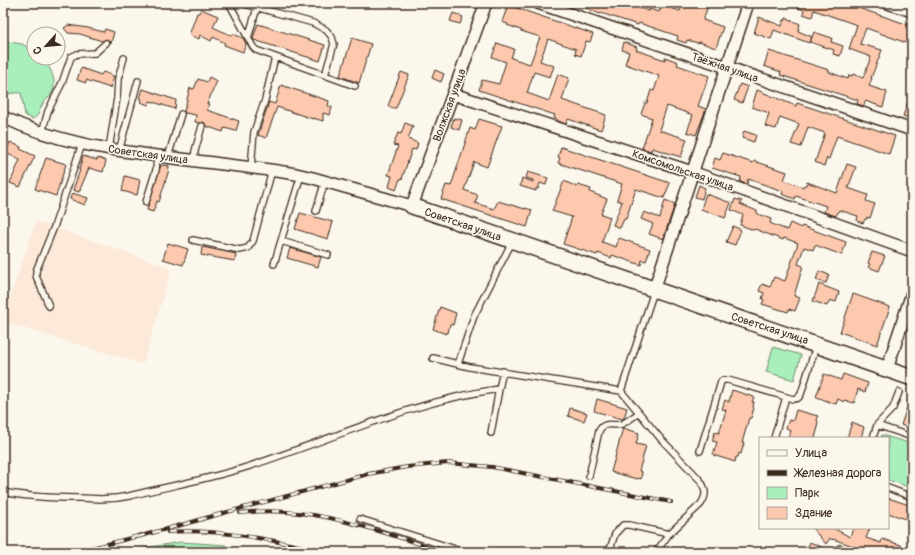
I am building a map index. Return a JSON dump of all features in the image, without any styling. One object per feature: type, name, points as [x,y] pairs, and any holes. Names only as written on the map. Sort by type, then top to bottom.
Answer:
[{"type":"street","name":"Волжская улица","points":[[412,206],[486,3]]},
{"type":"street","name":"Таёжная улица","points":[[538,3],[912,130]]},
{"type":"street","points":[[654,290],[748,3]]},
{"type":"street","points":[[888,3],[912,11]]},
{"type":"street","name":"Комсомольская улица","points":[[453,94],[692,172],[912,250]]},
{"type":"street","name":"Советская улица","points":[[3,117],[42,133],[82,144],[163,157],[272,170],[301,175],[412,206],[654,290],[817,344],[887,369],[907,378]]},
{"type":"street","points":[[887,369],[912,293]]},
{"type":"lane","points":[[229,3],[256,50],[355,86]]},
{"type":"lane","points":[[241,3],[313,23],[326,30],[332,37],[334,44],[325,75]]},
{"type":"lane","points":[[248,38],[257,8]]},
{"type":"lane","points":[[42,133],[48,111],[61,85],[71,58],[77,54],[95,53],[106,43]]},
{"type":"lane","points":[[251,168],[254,132],[265,100],[275,57]]},
{"type":"lane","points":[[114,150],[118,79],[124,58]]},
{"type":"lane","points":[[114,150],[138,81]]},
{"type":"lane","points":[[146,202],[156,170],[181,114]]},
{"type":"lane","points":[[194,161],[195,151],[202,126]]},
{"type":"lane","points":[[49,306],[36,276],[36,271],[54,227],[82,144]]},
{"type":"lane","points":[[193,240],[240,250],[248,248],[253,241],[272,170]]},
{"type":"lane","points":[[274,264],[301,175]]},
{"type":"lane","points":[[316,212],[325,181]]},
{"type":"lane","points":[[281,241],[328,255]]},
{"type":"lane","points":[[458,364],[474,316],[513,241]]},
{"type":"lane","points":[[621,391],[654,290]]},
{"type":"lane","points":[[700,450],[719,385],[723,380],[728,380],[796,399],[800,396],[817,344]]},
{"type":"lane","points":[[433,358],[458,364],[621,391],[661,439],[704,486],[705,498],[701,504],[669,534],[656,552]]},
{"type":"lane","points":[[491,433],[503,371]]},
{"type":"lane","points":[[3,492],[33,497],[106,500],[123,498],[248,467],[399,412],[446,399],[499,388]]},
{"type":"lane","points":[[873,437],[877,425],[893,408],[899,392]]},
{"type":"lane","points":[[774,437],[786,397]]},
{"type":"lane","points":[[589,476],[601,427],[604,425],[622,424],[639,413]]},
{"type":"lane","points":[[877,425],[912,437]]},
{"type":"lane","points":[[889,488],[912,497]]},
{"type":"lane","points":[[360,519],[465,552]]},
{"type":"lane","points":[[609,552],[614,534],[623,526],[629,525],[669,534]]},
{"type":"lane","points":[[832,552],[840,548]]},
{"type":"shaded area","points":[[36,221],[159,264],[171,270],[143,364],[3,322],[3,318]]},
{"type":"green space","points":[[3,41],[22,44],[26,46],[26,66],[48,66],[54,80],[54,89],[43,103],[38,115],[35,118],[32,119],[25,115],[21,93],[3,93]]},
{"type":"green space","points":[[773,347],[801,355],[794,380],[766,372]]},
{"type":"green space","points":[[889,437],[912,444],[912,488],[889,480]]},
{"type":"green space","points":[[181,542],[226,545],[226,552],[138,552],[138,549]]},
{"type":"building","points":[[574,3],[634,3],[633,6],[649,11],[649,9],[659,12],[662,5],[680,11],[684,3],[709,3],[703,20],[723,27],[716,48],[699,42],[687,40],[686,43],[677,40],[678,36],[639,23],[638,25],[601,13],[600,14]]},
{"type":"building","points":[[844,3],[912,26],[912,36],[909,44],[866,28],[860,44],[882,50],[869,86],[887,92],[883,107],[865,101],[864,106],[857,104],[858,100],[780,75],[781,72],[764,66],[769,51],[829,70],[829,72],[848,79],[849,75],[852,76],[853,74],[863,78],[871,57],[849,49],[857,25],[814,10],[812,17],[803,14],[804,10],[786,4]]},
{"type":"building","points":[[508,5],[593,34],[590,42],[586,41],[581,56],[575,54],[576,49],[548,39],[540,61],[554,66],[550,77],[534,72],[527,93],[549,101],[558,74],[569,78],[562,100],[606,115],[601,130],[568,119],[566,124],[554,118],[555,115],[479,90],[482,80],[499,84],[506,62],[492,57],[497,43],[514,49],[511,58],[530,64],[540,37],[521,31],[502,22]]},
{"type":"building","points":[[201,9],[218,16],[213,27],[228,34],[233,34],[243,38],[246,44],[243,52],[224,45],[225,43],[213,37],[211,41],[200,35],[199,39],[189,35],[197,13],[199,13]]},
{"type":"building","points":[[453,13],[463,17],[460,24],[450,21]]},
{"type":"building","points":[[759,17],[782,26],[786,18],[800,24],[798,31],[812,37],[809,43],[774,30],[771,39],[754,33]]},
{"type":"building","points":[[258,24],[325,45],[320,61],[254,40],[253,38]]},
{"type":"building","points":[[68,25],[104,32],[105,29],[114,32],[111,43],[107,39],[102,41],[80,34],[68,33],[66,26]]},
{"type":"building","points":[[814,32],[832,38],[831,42],[843,46],[840,56],[833,54],[834,50],[810,42]]},
{"type":"building","points":[[352,38],[371,44],[359,83],[340,76]]},
{"type":"building","points":[[624,42],[637,47],[636,50],[665,60],[665,57],[678,62],[677,65],[709,76],[698,106],[706,109],[696,135],[687,132],[693,115],[667,106],[659,130],[687,139],[681,157],[652,148],[651,151],[642,148],[652,118],[641,114],[645,103],[647,103],[651,90],[654,91],[659,76],[625,64],[629,52],[622,50]]},
{"type":"building","points":[[81,68],[101,75],[103,72],[114,76],[110,88],[86,80],[86,83],[77,80]]},
{"type":"building","points":[[435,70],[444,74],[441,82],[432,78]]},
{"type":"building","points":[[401,72],[409,75],[396,108],[393,108],[388,106]]},
{"type":"building","points":[[209,77],[217,81],[207,104],[209,104],[207,110],[239,121],[236,131],[224,128],[223,132],[206,126],[204,122],[195,122],[196,115],[185,113],[184,111],[190,88],[194,89],[198,79],[207,82]]},
{"type":"building","points":[[740,84],[748,87],[742,103],[734,100]]},
{"type":"building","points":[[281,85],[329,101],[328,106],[332,107],[330,115],[323,113],[323,121],[277,107],[266,138],[258,135],[269,102],[275,104]]},
{"type":"building","points":[[143,89],[176,100],[175,109],[150,101],[148,105],[141,102],[142,99],[140,98]]},
{"type":"building","points":[[757,90],[796,106],[797,103],[895,136],[889,154],[837,136],[829,159],[827,158],[824,166],[815,162],[825,133],[808,127],[801,147],[791,144],[799,124],[780,117],[776,129],[765,126],[769,113],[752,107]]},
{"type":"building","points":[[912,93],[912,119],[903,116]]},
{"type":"building","points":[[454,118],[462,120],[459,130],[451,127]]},
{"type":"building","points":[[479,119],[502,126],[487,167],[474,162],[464,190],[478,195],[475,203],[494,209],[498,201],[532,210],[527,227],[441,199],[446,185],[451,186],[470,128],[475,130]]},
{"type":"building","points":[[405,123],[413,126],[408,139],[418,143],[416,150],[412,149],[402,179],[400,179],[396,190],[389,187],[392,176],[388,175],[398,146],[393,145],[398,133],[401,134]]},
{"type":"building","points":[[744,131],[756,135],[754,142],[742,138]]},
{"type":"building","points":[[10,142],[21,147],[20,149],[35,156],[20,187],[10,183],[20,160],[6,153]]},
{"type":"building","points":[[561,147],[670,183],[664,198],[636,189],[626,219],[624,219],[620,228],[613,225],[622,202],[617,200],[622,184],[558,163]]},
{"type":"building","points":[[723,153],[787,172],[784,180],[803,187],[807,182],[837,193],[847,164],[856,167],[848,188],[868,195],[866,201],[875,204],[870,218],[867,217],[863,223],[857,221],[858,216],[839,210],[836,216],[824,212],[826,206],[796,196],[795,199],[782,194],[783,191],[748,179],[747,184],[740,182],[741,177],[712,168],[715,158],[720,160]]},
{"type":"building","points":[[83,156],[97,160],[98,158],[106,161],[103,172],[89,168],[79,192],[73,190]]},
{"type":"building","points":[[46,158],[66,164],[56,196],[35,189]]},
{"type":"building","points":[[161,165],[169,166],[168,173],[159,202],[157,201],[153,212],[147,210]]},
{"type":"building","points":[[528,172],[548,178],[546,185],[540,183],[538,189],[536,188],[536,191],[520,186],[522,178],[533,182],[533,180],[526,178]]},
{"type":"building","points":[[125,176],[140,180],[137,195],[122,191]]},
{"type":"building","points":[[564,181],[577,187],[578,185],[591,189],[590,192],[607,199],[601,214],[610,217],[602,242],[616,247],[619,238],[650,249],[646,261],[642,260],[641,265],[612,255],[611,258],[598,253],[597,255],[563,244],[572,217],[552,211]]},
{"type":"building","points":[[699,185],[705,188],[702,199],[695,197]]},
{"type":"building","points":[[72,193],[88,198],[85,205],[70,199]]},
{"type":"building","points":[[706,194],[731,203],[725,218],[701,209]]},
{"type":"building","points":[[735,199],[742,201],[740,204],[771,219],[770,223],[787,230],[790,223],[801,228],[802,226],[846,242],[842,255],[815,245],[813,250],[804,247],[798,264],[803,266],[794,296],[800,298],[795,311],[789,309],[788,312],[762,304],[764,300],[762,299],[764,293],[759,291],[762,284],[770,287],[774,277],[785,281],[798,243],[784,238],[783,240],[740,225],[743,215],[731,210]]},
{"type":"building","points":[[665,200],[675,204],[663,239],[649,234],[653,224],[641,219],[644,212],[660,218]]},
{"type":"building","points":[[300,213],[333,222],[328,239],[295,229]]},
{"type":"building","points":[[733,226],[741,230],[735,245],[726,242]]},
{"type":"building","points":[[168,243],[188,249],[183,265],[163,259]]},
{"type":"building","points":[[202,247],[236,254],[235,261],[201,255]]},
{"type":"building","points":[[290,248],[321,257],[318,267],[287,258]]},
{"type":"building","points":[[872,252],[885,256],[879,271],[868,267]]},
{"type":"building","points":[[819,271],[829,275],[826,283],[816,280]]},
{"type":"building","points":[[819,284],[839,292],[836,302],[830,300],[827,306],[813,301]]},
{"type":"building","points":[[853,294],[890,307],[877,345],[840,332]]},
{"type":"building","points":[[440,307],[456,313],[453,325],[450,324],[448,333],[446,332],[446,334],[433,329]]},
{"type":"building","points":[[824,374],[841,380],[843,374],[868,383],[865,392],[858,389],[854,403],[844,400],[844,402],[838,399],[836,404],[816,397]]},
{"type":"building","points":[[732,390],[754,397],[752,402],[754,402],[754,408],[751,418],[749,418],[742,443],[744,443],[741,454],[739,453],[738,457],[736,457],[735,462],[713,455],[717,442],[712,441],[715,432],[719,433],[726,410],[722,409],[725,400],[729,402]]},
{"type":"building","points":[[912,396],[912,429],[901,425]]},
{"type":"building","points":[[597,399],[627,408],[624,418],[622,419],[594,411]]},
{"type":"building","points":[[570,408],[587,413],[584,421],[568,416]]},
{"type":"building","points":[[796,410],[818,416],[818,427],[815,437],[788,437],[790,430],[786,428],[789,420],[793,421]]},
{"type":"building","points":[[852,422],[864,427],[861,437],[847,437]]},
{"type":"building","points":[[623,428],[639,433],[636,444],[646,446],[639,471],[642,472],[641,479],[611,472]]},
{"type":"building","points":[[889,498],[912,506],[912,521],[889,513]]},
{"type":"building","points":[[813,529],[835,529],[850,537],[853,529],[870,529],[866,538],[881,543],[882,539],[901,545],[899,552],[861,552],[852,549],[853,546],[833,539],[832,540],[830,538],[826,544]]},
{"type":"building","points":[[810,542],[828,550],[828,552],[806,552]]},
{"type":"railway","points":[[198,520],[368,474],[407,467],[448,463],[492,467],[671,502]]},
{"type":"railway","points":[[240,513],[267,511],[293,512],[319,516],[369,528],[444,552]]},
{"type":"railway","points":[[137,537],[203,519]]},
{"type":"railway","points":[[168,532],[207,532],[247,536],[326,552]]},
{"type":"railway","points":[[67,552],[96,547],[142,535]]}]
